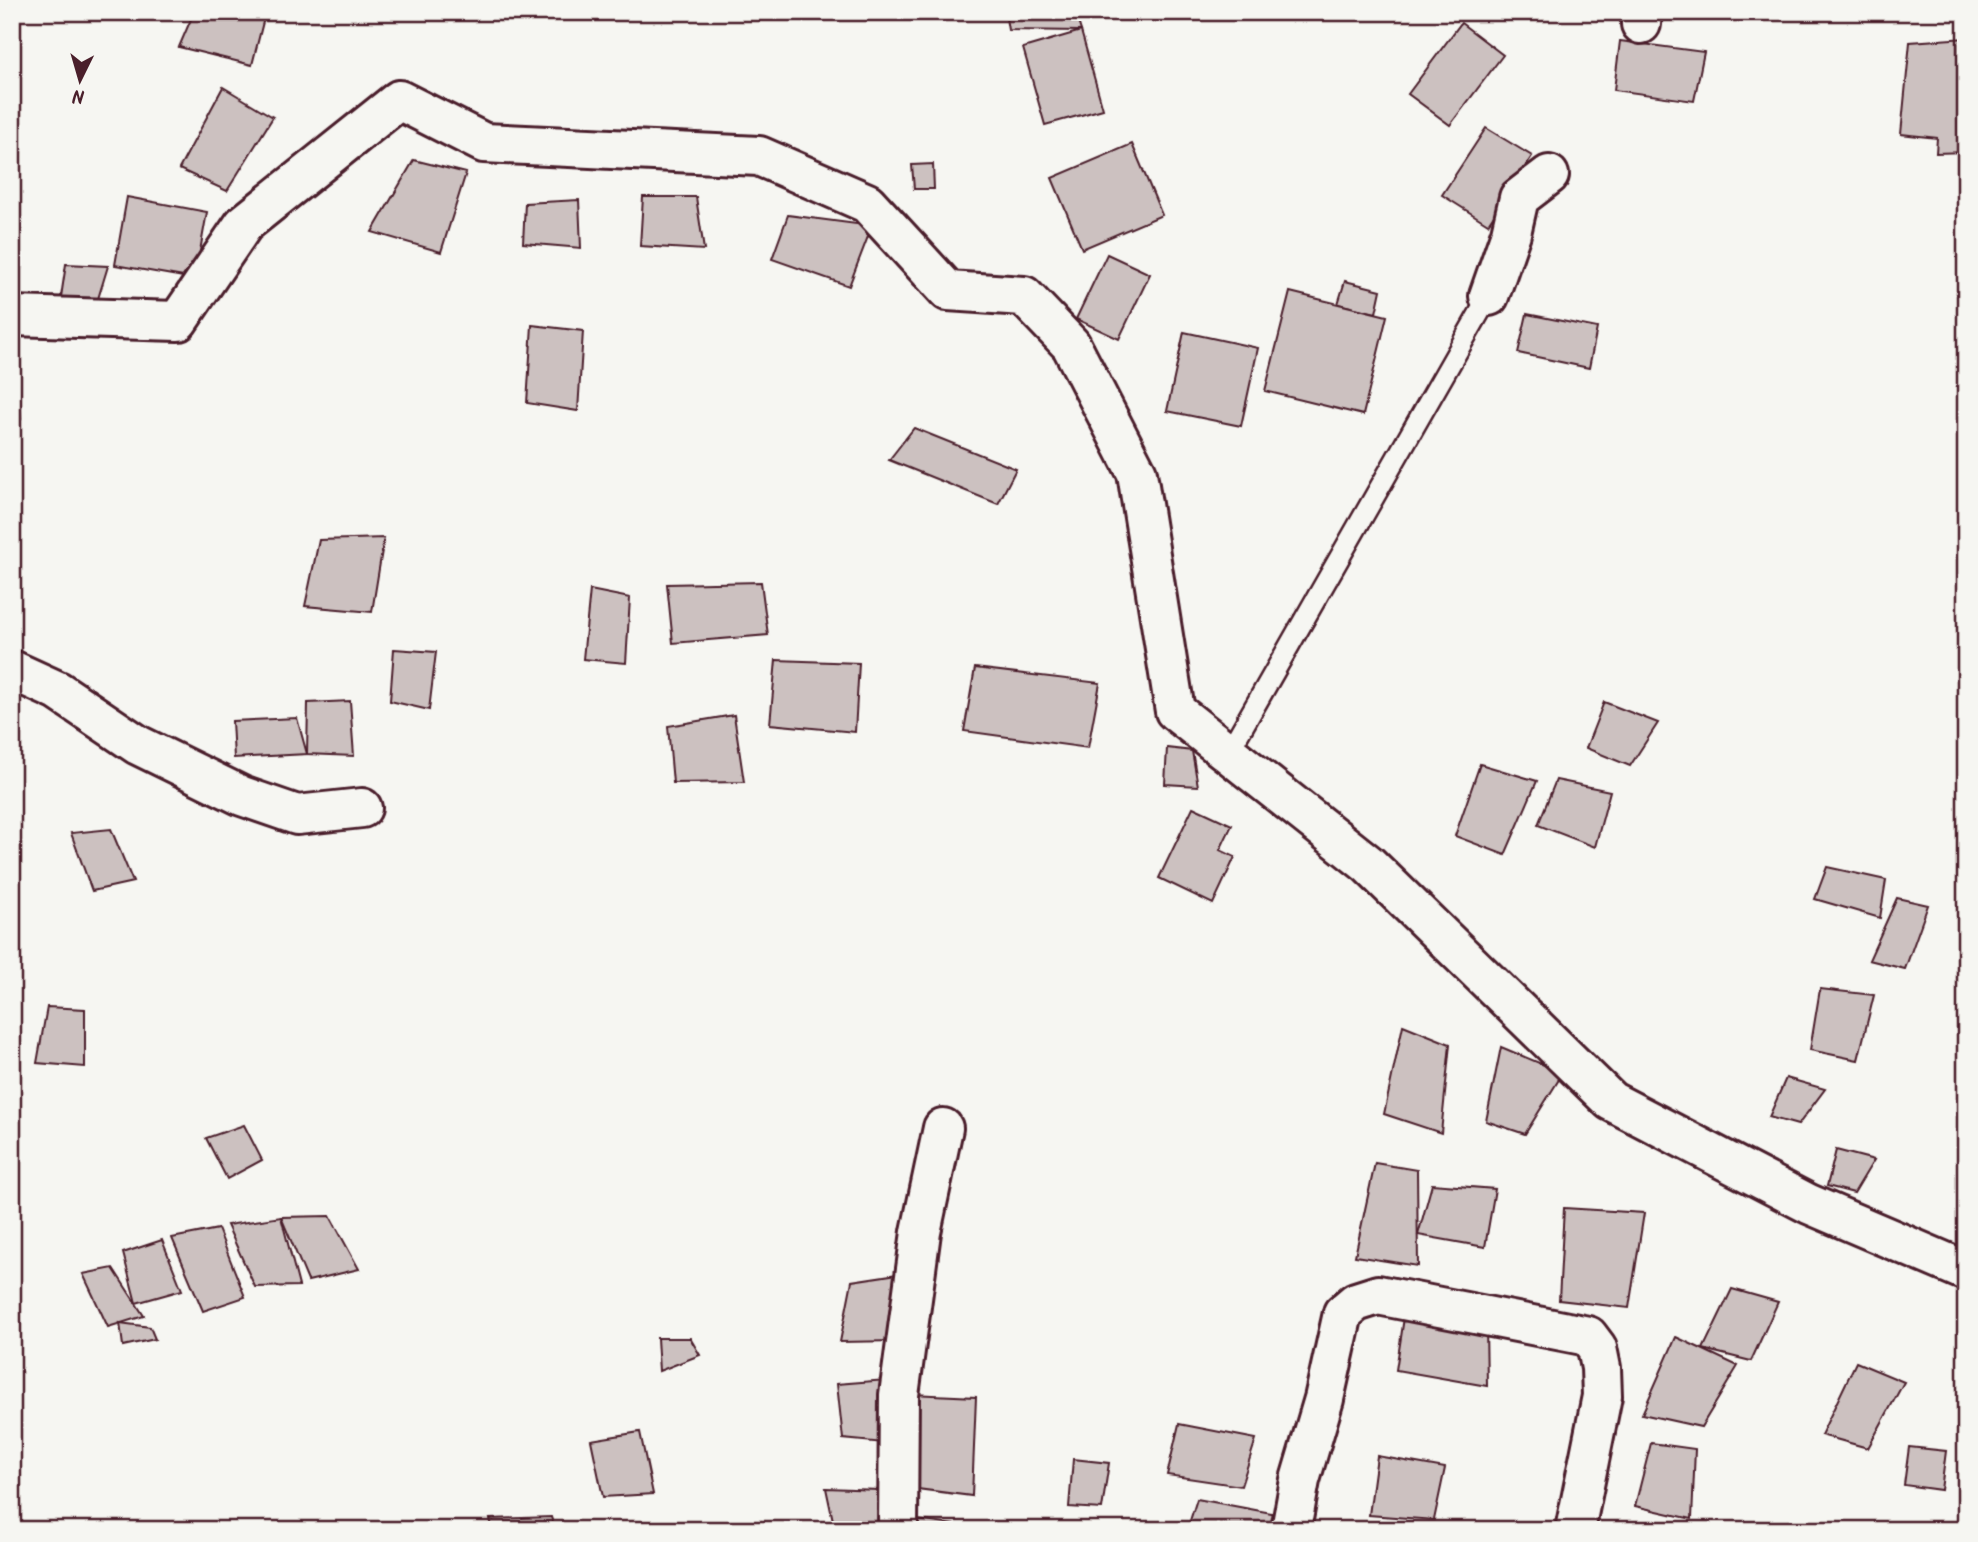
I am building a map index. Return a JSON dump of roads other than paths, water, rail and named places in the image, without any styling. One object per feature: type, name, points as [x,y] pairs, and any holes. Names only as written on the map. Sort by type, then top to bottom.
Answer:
[{"type":"street","points":[[12,316],[178,321],[244,224],[400,100],[484,143],[759,156],[867,203],[948,291],[1024,296],[1071,345],[1137,473],[1175,710],[1368,864],[1611,1101],[1809,1204],[1966,1271]]},
{"type":"street","points":[[1489,296],[1511,233],[1519,198],[1549,175]]},
{"type":"street","points":[[12,670],[58,691],[138,745],[242,796],[297,815],[362,808]]},
{"type":"street","points":[[898,1530],[899,1395],[921,1232],[943,1128]]},
{"type":"street","points":[[1291,1530],[1300,1480],[1324,1399],[1343,1313],[1356,1302],[1378,1295],[1588,1336],[1597,1348],[1602,1396],[1575,1530]]},
{"type":"lane","points":[[1228,753],[1489,296]]}]
